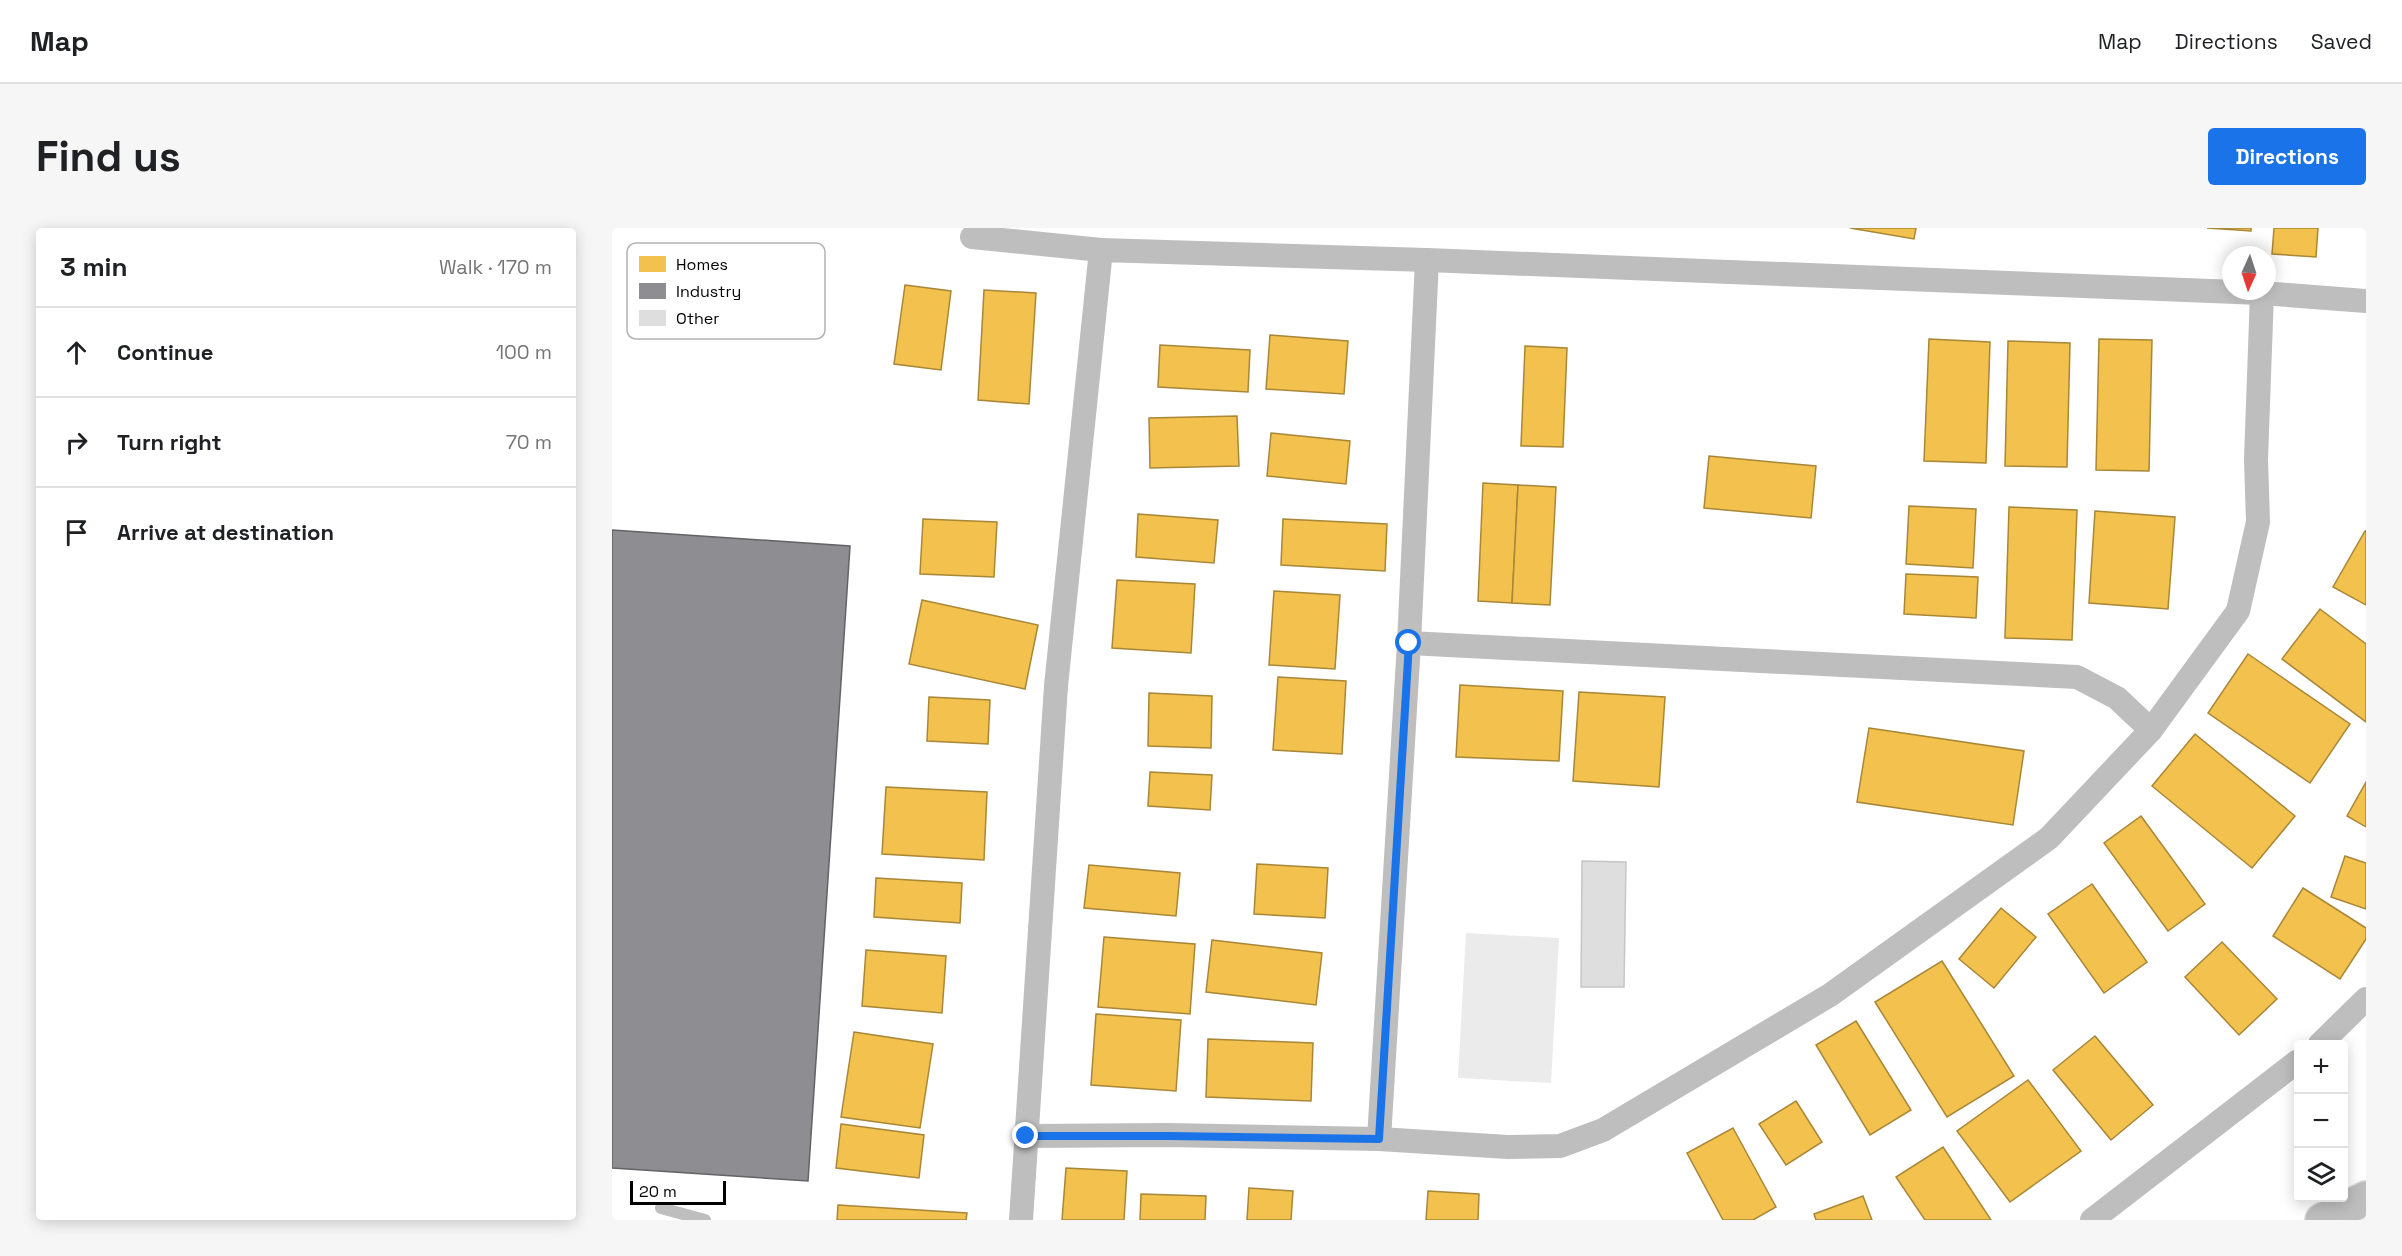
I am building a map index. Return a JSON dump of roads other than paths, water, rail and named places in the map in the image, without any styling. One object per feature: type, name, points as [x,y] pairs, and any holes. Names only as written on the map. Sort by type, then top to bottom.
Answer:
[{"type":"main road","points":[[2322,1220],[2366,1198]]},
{"type":"street","points":[[972,237],[1101,250],[1427,260],[2222,292]]},
{"type":"street","points":[[1021,1220],[1056,686],[1101,250]]},
{"type":"street","points":[[1379,1139],[1409,643],[1427,260]]},
{"type":"street","points":[[2276,294],[2366,301]]},
{"type":"street","points":[[1026,1136],[1379,1139],[1508,1147],[1560,1146],[1603,1130],[1830,995],[2049,838],[2151,730],[2238,611],[2258,522],[2256,459],[2262,300]]},
{"type":"street","points":[[1409,643],[2077,677],[2117,698],[2151,730]]},
{"type":"street","points":[[2324,1040],[2366,999]]},
{"type":"street","points":[[2092,1220],[2294,1064]]},
{"type":"lane","points":[[661,1208],[705,1220]]}]
